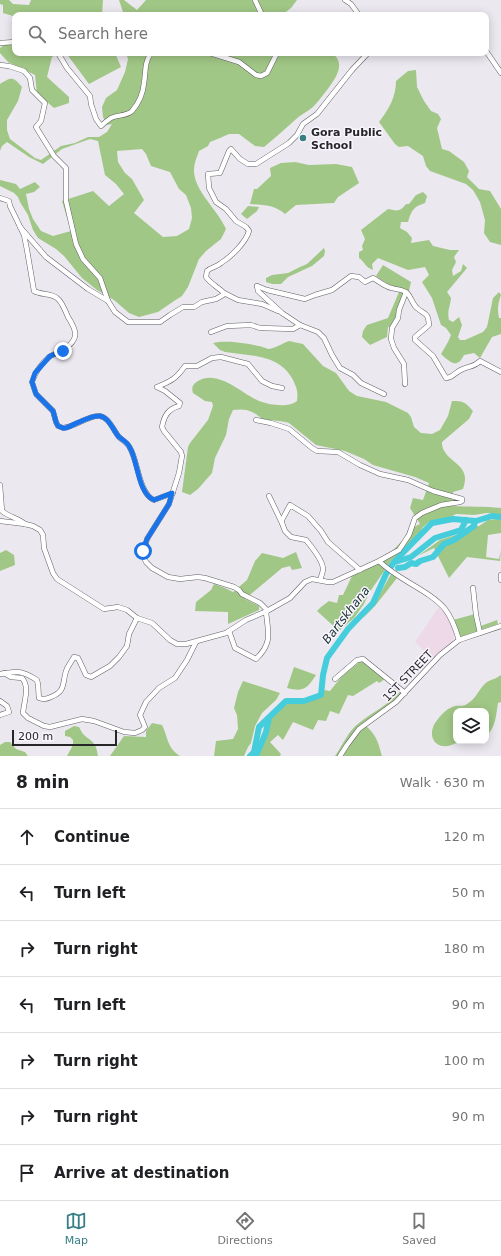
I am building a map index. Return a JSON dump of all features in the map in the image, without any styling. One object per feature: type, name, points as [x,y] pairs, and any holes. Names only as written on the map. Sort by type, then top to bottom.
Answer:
[{"type":"street","points":[[255,0],[261,12]]},
{"type":"street","points":[[345,0],[351,4],[357,12]]},
{"type":"street","points":[[0,43],[12,42]]},
{"type":"street","points":[[489,55],[501,73]]},
{"type":"street","points":[[60,56],[67,68],[90,96],[96,119],[101,126],[111,118],[130,113],[138,104],[142,96],[145,82],[146,59],[148,56]]},
{"type":"street","points":[[220,56],[239,62],[261,76],[267,73],[276,56]]},
{"type":"street","points":[[282,313],[262,304],[238,300],[224,293],[206,277],[207,271],[211,267],[220,264],[230,256],[247,238],[249,231],[246,227],[236,221],[226,209],[216,202],[209,188],[208,174],[220,173],[228,151],[231,149],[240,159],[248,164],[256,164],[289,143],[303,124],[317,114],[365,56]]},
{"type":"street","points":[[0,65],[9,66],[24,71],[30,78],[32,90],[44,103],[41,122],[36,127],[54,156],[66,168],[66,201],[76,244],[83,259],[100,278],[108,301],[115,312],[128,322],[160,322],[170,314],[183,307],[194,307],[202,302],[216,299],[224,295],[224,293]]},
{"type":"street","points":[[0,198],[9,201],[24,235],[34,291],[37,293],[46,293],[58,298],[75,327],[76,334],[72,343],[63,351],[50,356],[35,373],[32,382],[36,394],[53,411],[58,426],[63,428],[96,416],[102,416],[108,420],[119,437],[130,446],[141,483],[150,498],[154,500],[172,493]]},
{"type":"street","points":[[20,227],[46,257],[88,289],[108,301]]},
{"type":"street","points":[[384,394],[361,383],[353,375],[340,368],[324,338],[318,332],[300,325],[282,313],[258,291],[257,286],[267,290],[305,299],[332,290],[351,276],[359,277],[365,282],[373,278],[391,288],[406,292],[416,308],[426,314],[429,324],[415,337],[415,340],[433,356],[446,378],[449,378],[462,369],[475,366],[480,361],[501,372]]},
{"type":"street","points":[[404,384],[404,364],[394,348],[391,339],[392,328],[398,318],[399,310],[406,292]]},
{"type":"street","points":[[211,332],[227,326],[251,325],[260,328],[293,329],[300,325]]},
{"type":"street","points":[[229,631],[235,648],[256,659],[263,652],[268,639],[269,633],[266,609],[260,603],[234,587],[205,578],[198,577],[180,579],[168,577],[152,568],[143,556],[147,539],[169,504],[179,473],[182,456],[181,452],[162,427],[168,412],[179,406],[180,403],[165,391],[157,387],[178,376],[185,366],[197,366],[212,358],[222,357],[248,364],[262,381],[272,386],[282,388]]},
{"type":"street","points":[[0,521],[34,526],[42,532],[44,548],[53,573],[57,579],[104,609],[118,607],[127,610],[137,618],[152,623],[170,640],[177,644],[186,644],[229,631],[246,620],[290,598],[305,582],[312,579],[333,582],[379,561],[399,550],[409,536],[415,518],[422,513],[441,505],[462,501],[462,499],[433,491],[408,480],[380,474],[360,465],[338,452],[317,450],[312,448],[289,428],[256,420]]},
{"type":"street","points":[[0,485],[2,511],[19,519],[25,524]]},
{"type":"street","points":[[269,496],[285,531],[291,537],[306,540],[321,562],[323,569],[320,580]]},
{"type":"street","points":[[282,523],[282,520],[290,505],[308,516],[328,542],[360,570]]},
{"type":"street","points":[[379,561],[393,573],[430,596],[445,609],[454,625],[459,640]]},
{"type":"street","points":[[501,575],[501,580]]},
{"type":"street","points":[[473,588],[480,633]]},
{"type":"street","points":[[2,674],[14,672],[25,673],[37,680],[39,685],[39,698],[43,699],[52,697],[60,693],[64,686],[66,672],[74,657],[78,658],[86,675],[91,677],[110,666],[127,646],[129,634],[137,618]]},
{"type":"street","name":"1ST STREET","points":[[340,756],[360,729],[388,710],[440,655],[459,640],[501,626]]},
{"type":"street","points":[[2,674],[22,678],[25,682],[27,692],[23,713],[28,718],[44,726],[54,727],[82,719],[94,721],[124,732],[135,733],[142,730],[145,726],[140,716],[146,702],[159,688],[175,678],[187,660],[196,642]]},
{"type":"street","points":[[335,679],[357,660],[363,659],[405,692]]},
{"type":"street","points":[[0,701],[7,706],[9,712],[0,714]]},
{"type":"shaded area","points":[[439,607],[445,614],[454,630],[454,636],[453,641],[433,660],[415,642]]},
{"type":"green space","points":[[0,0],[9,0],[13,4],[29,5],[31,0],[103,0],[102,12],[12,12],[12,16],[3,13],[3,5],[0,4]]},
{"type":"green space","points":[[119,0],[124,0],[137,10],[146,0],[297,0],[286,12],[123,12]]},
{"type":"green space","points":[[12,39],[12,56],[54,56],[52,57],[47,77],[69,97],[69,103],[54,108],[37,93],[35,75],[8,62],[0,53],[0,48]]},
{"type":"green space","points":[[68,56],[116,56],[121,67],[89,84]]},
{"type":"green space","points":[[127,56],[335,56],[339,62],[336,76],[315,105],[297,118],[264,147],[255,146],[239,134],[229,134],[210,142],[208,146],[199,151],[194,164],[197,185],[226,229],[221,239],[206,251],[199,259],[188,287],[182,296],[158,312],[139,317],[129,313],[114,300],[97,290],[82,278],[64,256],[56,249],[38,238],[18,197],[14,193],[0,186],[0,180],[16,184],[20,189],[35,182],[40,187],[34,192],[26,194],[29,209],[33,219],[41,231],[53,236],[71,231],[62,201],[93,191],[109,206],[124,194],[116,184],[105,175],[98,141],[90,139],[62,149],[43,164],[29,157],[7,142],[2,146],[0,151],[0,84],[9,79],[14,79],[22,87],[18,101],[7,120],[7,130],[10,139],[35,158],[41,160],[61,146],[75,143],[88,137],[99,137],[107,132],[112,124],[107,125],[103,117],[102,107],[106,98],[117,90],[125,72],[128,59]],"holes":[[[142,149],[151,166],[170,172],[179,189],[186,195],[191,208],[192,218],[189,229],[177,236],[163,237],[134,213],[144,200],[132,179],[125,173],[118,162],[117,151]]]},
{"type":"green space","points":[[416,70],[417,87],[424,101],[431,111],[438,114],[441,119],[437,128],[442,149],[449,151],[464,162],[469,171],[467,177],[479,189],[490,191],[501,209],[501,245],[490,242],[484,233],[485,220],[480,202],[473,190],[466,184],[430,171],[426,166],[423,156],[408,146],[399,147],[395,144],[379,122],[391,103],[395,92],[396,81],[408,71]]},
{"type":"green space","points":[[295,162],[309,165],[336,164],[352,167],[359,183],[338,197],[334,203],[296,205],[285,214],[273,207],[250,204],[254,189],[257,189],[271,176],[270,168],[281,163]]},
{"type":"green space","points":[[423,192],[427,196],[425,203],[414,209],[408,222],[401,222],[400,228],[407,232],[412,238],[411,243],[429,240],[433,246],[450,250],[459,250],[454,257],[456,262],[452,270],[453,276],[461,271],[463,264],[467,268],[447,292],[451,298],[448,311],[449,320],[453,322],[459,317],[462,325],[458,337],[460,340],[465,340],[483,332],[487,327],[493,298],[499,292],[501,295],[498,309],[499,318],[501,318],[501,334],[492,337],[480,358],[474,353],[464,355],[459,362],[454,363],[441,354],[451,335],[446,328],[441,325],[432,298],[422,282],[429,275],[425,267],[408,270],[378,258],[372,264],[373,270],[359,258],[359,252],[363,250],[362,246],[365,239],[361,230],[388,209],[400,210],[406,204],[409,204],[416,195]]},
{"type":"green space","points":[[248,206],[259,207],[257,211],[247,219],[241,214]]},
{"type":"green space","points":[[324,248],[324,256],[312,266],[288,277],[281,284],[266,282],[266,278],[272,275],[288,273],[307,264]]},
{"type":"green space","points":[[383,265],[411,282],[409,291],[391,286],[376,276]]},
{"type":"green space","points":[[399,292],[404,292],[392,327],[388,327],[387,337],[370,345],[362,337],[363,331],[367,325],[388,318]]},
{"type":"green space","points":[[289,341],[303,344],[323,366],[336,373],[349,391],[357,396],[386,402],[408,413],[414,427],[421,433],[432,434],[440,430],[448,416],[452,401],[466,404],[473,411],[469,419],[442,442],[445,453],[462,469],[465,480],[463,489],[453,492],[452,506],[501,508],[501,515],[487,513],[474,515],[456,514],[447,519],[429,522],[391,561],[354,618],[339,631],[317,611],[329,601],[337,603],[339,595],[343,595],[352,576],[391,557],[390,553],[404,539],[408,530],[420,524],[410,508],[413,498],[423,500],[429,483],[415,477],[373,465],[364,459],[345,451],[316,445],[289,423],[263,419],[250,411],[238,409],[233,410],[229,419],[226,435],[215,458],[212,473],[198,489],[190,495],[182,492],[188,447],[208,420],[213,406],[212,402],[205,401],[193,393],[192,387],[196,382],[206,378],[221,380],[259,401],[268,404],[289,405],[297,401],[297,390],[293,380],[287,371],[280,365],[264,358],[225,352],[220,350],[213,343],[236,342],[270,349]]},
{"type":"green space","points":[[488,520],[501,520],[501,533],[488,535],[486,557],[499,559],[501,550],[500,561],[467,557],[449,578],[434,548],[418,556],[440,540],[459,534],[470,526],[479,526]]},
{"type":"green space","points":[[6,550],[14,555],[15,565],[0,571],[0,553]]},
{"type":"green space","points":[[296,552],[302,568],[292,570],[290,566],[282,568],[245,599],[259,606],[259,610],[228,624],[228,612],[195,611],[196,602],[211,590],[214,584],[233,592],[247,580],[255,561],[262,553],[283,558]]},
{"type":"green space","points":[[391,574],[397,578],[375,606],[363,618],[375,603]]},
{"type":"green space","points":[[475,614],[478,627],[497,620],[498,624],[461,637],[453,620]]},
{"type":"green space","points":[[362,660],[403,693],[388,706],[360,725],[338,756],[335,756],[355,726],[400,692],[385,679],[379,683],[377,681],[353,696],[348,695],[339,714],[330,711],[326,721],[318,720],[313,730],[293,722],[283,740],[278,735],[270,742],[281,754],[280,756],[258,756],[271,718],[280,709],[287,704],[299,704],[320,698],[323,696],[324,690],[330,691],[342,676]]},
{"type":"green space","points":[[294,667],[316,675],[310,684],[304,688],[297,690],[287,688]]},
{"type":"green space","points":[[501,675],[501,702],[498,703],[495,721],[489,733],[489,708],[453,708],[453,744],[445,746],[439,745],[435,742],[432,732],[434,725],[443,713],[452,707],[464,705],[470,702],[487,682]]},
{"type":"green space","points":[[243,681],[280,693],[276,700],[262,713],[255,726],[251,743],[244,756],[214,756],[216,741],[233,739],[238,729],[237,715],[234,708],[238,692]]},
{"type":"green space","points":[[152,723],[162,725],[170,746],[180,756],[110,756],[124,736],[146,737],[146,731]]},
{"type":"green space","points":[[74,726],[79,727],[84,735],[94,744],[98,756],[67,756],[73,745],[73,740],[70,737],[65,736],[65,731]]},
{"type":"green space","points":[[366,726],[377,740],[382,756],[340,756],[356,736]]},
{"type":"green space","points":[[5,742],[10,742],[16,749],[25,752],[28,756],[0,756],[0,745]]},
{"type":"waterway","name":"Bartskhana","points":[[250,756],[254,752],[259,727],[286,701],[304,701],[321,695],[323,675],[327,658],[348,629],[373,603],[386,574],[394,562],[432,523],[453,519],[476,521],[492,516],[501,517]]},
{"type":"waterway","name":"Bartskhana","points":[[395,562],[411,557],[435,538],[461,530],[466,520]]},
{"type":"waterway","name":"Bartskhana","points":[[398,568],[405,567],[411,563],[416,564],[420,561],[433,557],[444,544],[454,540],[474,526],[475,521]]},
{"type":"waterway","name":"Bartskhana","points":[[256,756],[266,732],[269,718]]},
{"type":"place","name":"Gora Public School","points":[[303,138]]},
{"type":"route","points":[[63,351],[50,356],[35,373],[32,382],[33,389],[36,394],[53,411],[58,426],[66,428],[96,416],[102,416],[108,420],[119,437],[130,446],[141,483],[150,498],[154,500],[172,493],[169,504],[147,539],[143,551]]}]
